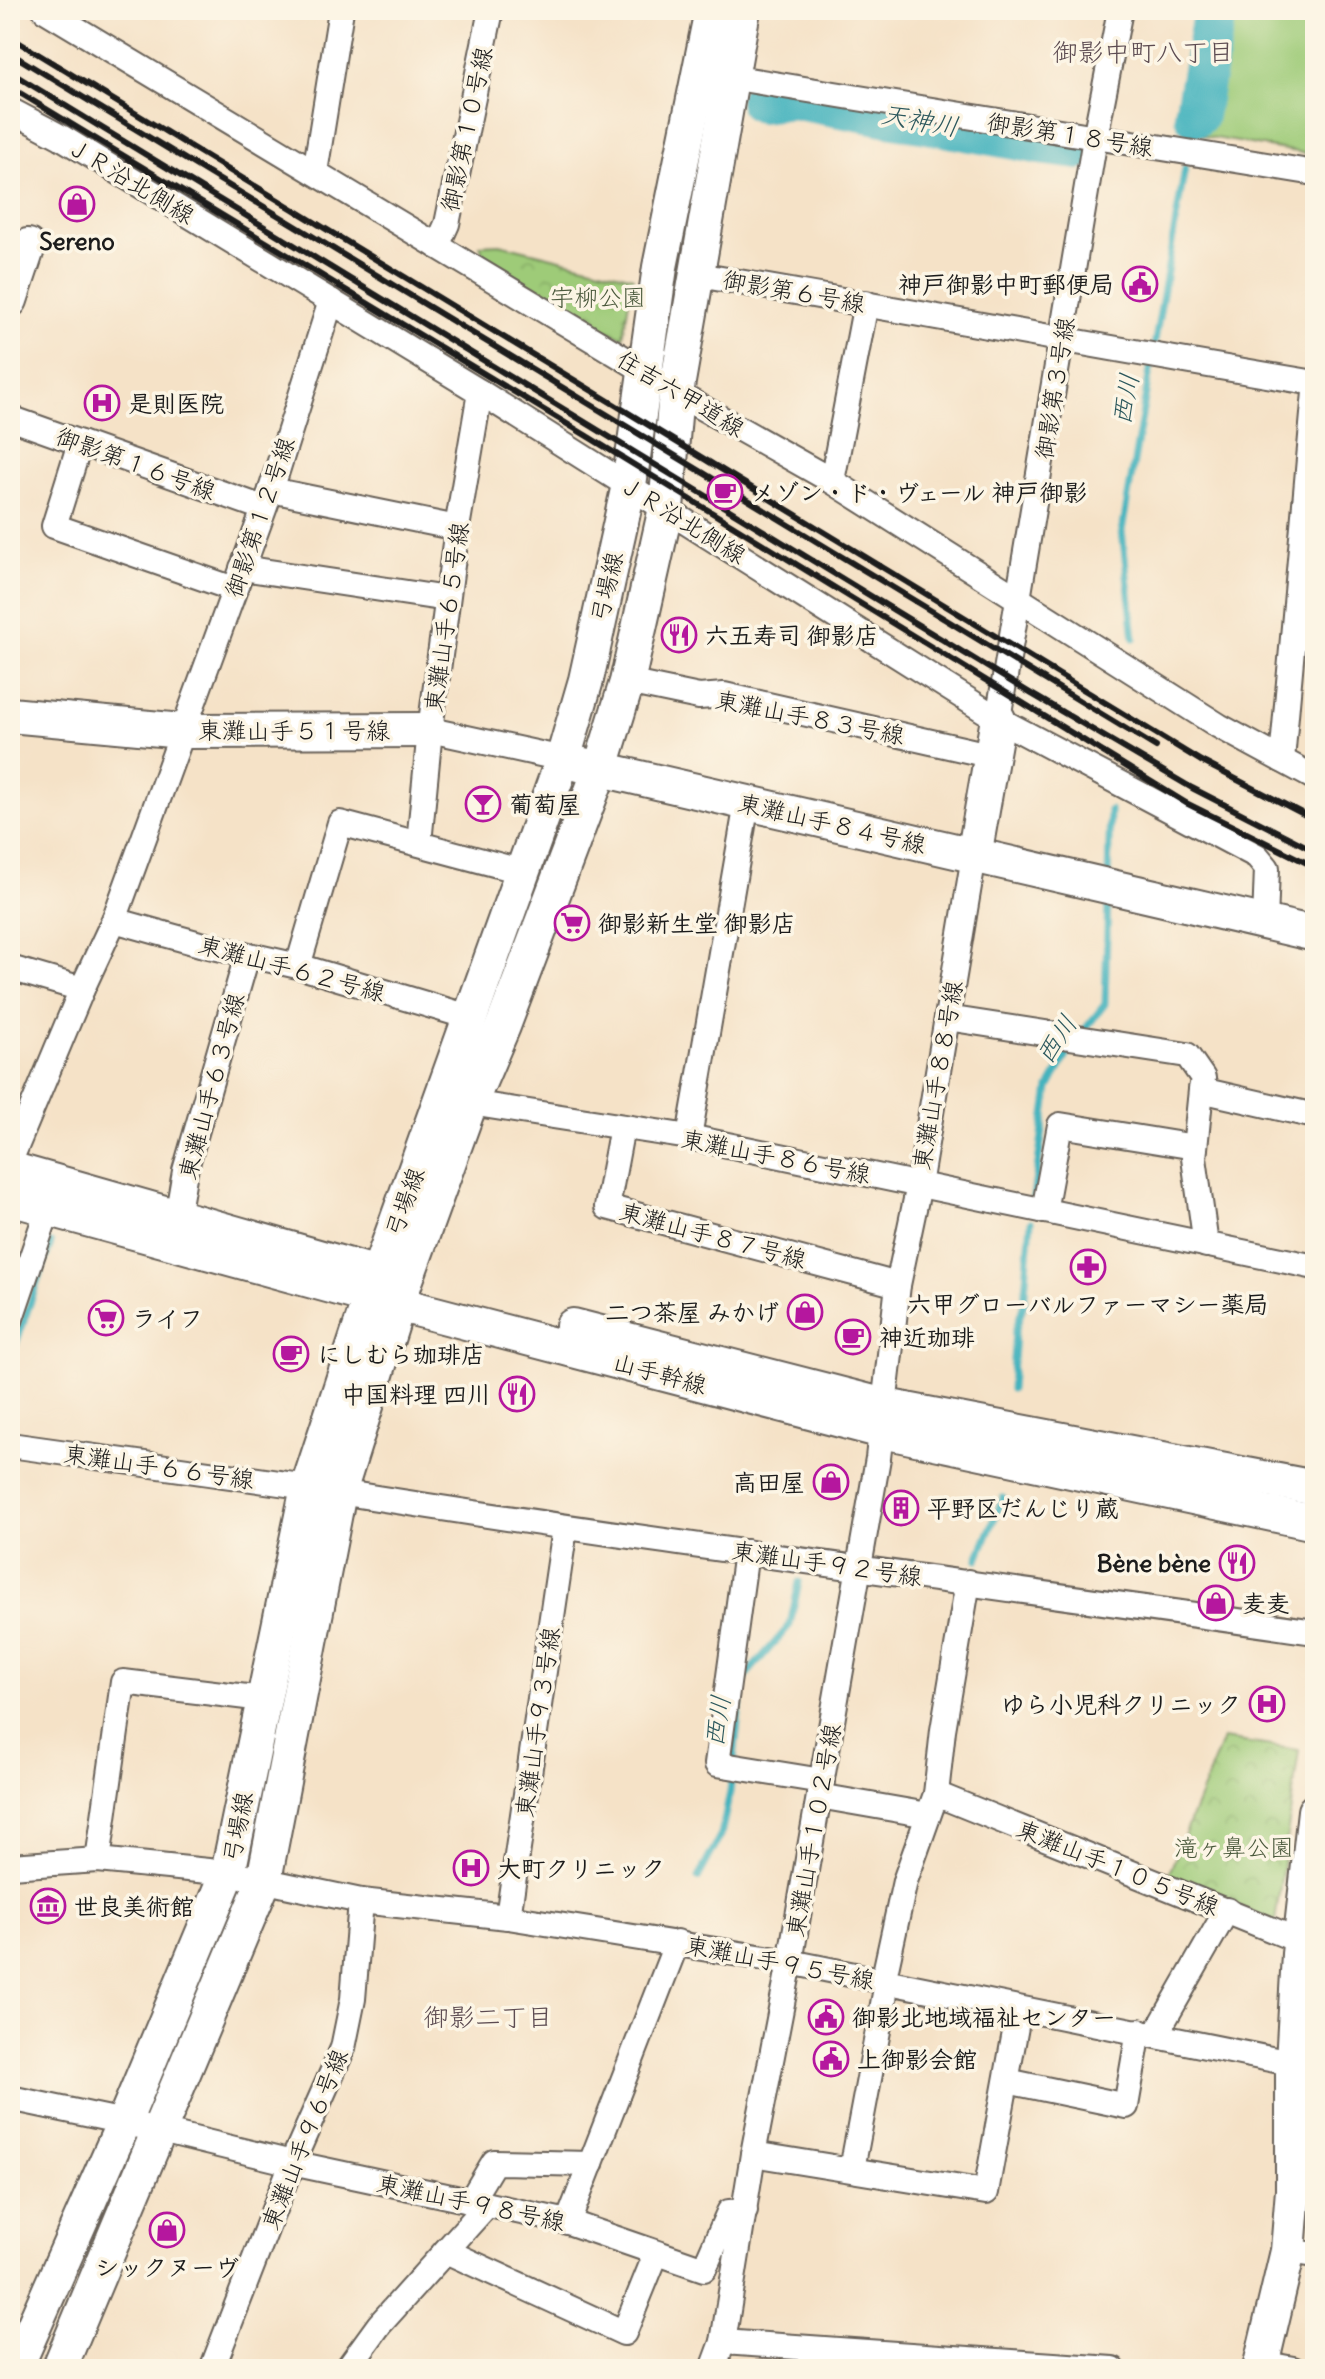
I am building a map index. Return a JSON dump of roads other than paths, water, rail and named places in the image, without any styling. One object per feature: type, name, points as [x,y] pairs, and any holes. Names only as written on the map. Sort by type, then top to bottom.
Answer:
[{"type":"street","name":"住吉六甲道線","points":[[45,10],[645,371],[676,393],[832,481],[1219,726],[1315,778]]},
{"type":"street","points":[[315,172],[341,10]]},
{"type":"street","name":"御影第１０号線","points":[[437,246],[447,224],[491,10]]},
{"type":"street","name":"弓場線","points":[[15,2369],[21,2329],[124,2122],[228,1873],[263,1699],[324,1490],[469,1017],[563,759],[586,680],[629,485],[660,267],[712,10]]},
{"type":"street","name":"弓場線","points":[[388,1289],[503,1026],[600,770],[627,682],[666,508],[676,393],[743,10]]},
{"type":"street","name":"御影第３号線","points":[[998,719],[1095,138],[1120,10]]},
{"type":"street","name":"御影第１８号線","points":[[730,77],[1315,173]]},
{"type":"street","name":"ＪＲ沿北側線","points":[[10,110],[61,137],[480,392],[998,719],[1257,856],[1267,868],[1265,923]]},
{"type":"street","points":[[10,300],[19,245]]},
{"type":"street","name":"御影第６号線","points":[[698,275],[866,303],[1061,341],[1315,383]]},
{"type":"street","name":"御影第１２号線","points":[[182,731],[267,499],[331,301]]},
{"type":"street","points":[[832,481],[866,303]]},
{"type":"street","name":"東灘山手６５号線","points":[[419,843],[447,599],[480,392]]},
{"type":"street","points":[[1282,760],[1315,392]]},
{"type":"street","name":"御影第１６号線","points":[[10,418],[80,443],[267,499],[457,528]]},
{"type":"street","points":[[80,443],[54,526],[238,578],[447,599]]},
{"type":"street","name":"東灘山手８３号線","points":[[627,682],[699,697],[724,695],[993,756]]},
{"type":"street","points":[[10,715],[182,731]]},
{"type":"street","name":"東灘山手８８号線","points":[[884,1419],[898,1285],[919,1185],[998,719]]},
{"type":"street","name":"東灘山手５１号線","points":[[10,1161],[114,920],[182,731],[430,730],[563,759]]},
{"type":"street","name":"東灘山手８４号線","points":[[563,759],[1265,923]]},
{"type":"street","points":[[689,1137],[747,803]]},
{"type":"street","points":[[298,966],[340,823],[524,872]]},
{"type":"street","name":"東灘山手６２号線","points":[[114,920],[247,956],[298,966],[469,1017]]},
{"type":"street","points":[[1265,923],[1315,934]]},
{"type":"street","name":"東灘山手６３号線","points":[[177,1217],[185,1171],[247,956]]},
{"type":"street","points":[[10,968],[82,989]]},
{"type":"street","points":[[947,1018],[1187,1055],[1203,1078],[1194,1158],[1206,1245]]},
{"type":"street","points":[[1201,1090],[1315,1116]]},
{"type":"street","name":"東灘山手８６号線","points":[[470,1103],[689,1137],[1315,1267]]},
{"type":"street","points":[[1044,1211],[1060,1125],[1195,1147]]},
{"type":"street","name":"東灘山手８７号線","points":[[622,1127],[607,1207],[898,1285]]},
{"type":"street","name":"山手幹線","points":[[10,1169],[177,1217],[388,1289]]},
{"type":"street","name":"山手幹線","points":[[10,1198],[388,1289],[884,1419],[1007,1444],[1315,1523]]},
{"type":"street","points":[[10,1321],[48,1209]]},
{"type":"street","name":"東灘山手１０２号線","points":[[713,2369],[723,2342],[753,2154],[790,1962],[884,1419]]},
{"type":"street","name":"山手幹線","points":[[1007,1444],[1315,1488]]},
{"type":"street","name":"東灘山手６６号線","points":[[10,1445],[324,1490]]},
{"type":"street","name":"弓場線","points":[[62,2359],[264,1880],[324,1490]]},
{"type":"street","name":"東灘山手９２号線","points":[[324,1490],[565,1528],[1315,1632]]},
{"type":"street","name":"東灘山手９３号線","points":[[508,1917],[565,1528]]},
{"type":"street","name":"東灘山手１０５号線","points":[[746,1552],[717,1764],[820,1788],[932,1804],[1227,1910],[1305,1949]]},
{"type":"street","points":[[852,2169],[905,1881],[932,1804],[968,1582]]},
{"type":"street","points":[[98,1860],[123,1682],[263,1699]]},
{"type":"street","points":[[1271,2367],[1301,2253],[1293,2190],[1304,2066],[1305,1949],[1315,1811]]},
{"type":"street","name":"東灘山手９５号線","points":[[10,1866],[98,1860],[228,1873],[361,1901],[508,1917],[677,1942],[1304,2066]]},
{"type":"street","name":"東灘山手９６号線","points":[[212,2369],[292,2163],[343,2048],[353,1999],[361,1901]]},
{"type":"street","points":[[1007,2081],[1126,2106],[1147,2033],[1227,1910]]},
{"type":"street","points":[[568,2222],[677,1942]]},
{"type":"street","points":[[753,2154],[986,2192],[1019,2010]]},
{"type":"street","name":"東灘山手９８号線","points":[[10,2098],[568,2222],[704,2269],[729,2212],[745,2211]]},
{"type":"street","points":[[347,2369],[379,2325],[446,2251],[478,2204],[494,2162],[591,2164]]},
{"type":"street","points":[[446,2251],[624,2333],[656,2254]]},
{"type":"street","points":[[21,2329],[62,2359]]},
{"type":"street","points":[[723,2342],[1000,2365],[1113,2369]]},
{"type":"waterway","name":"天神川","points":[[1196,115],[1215,10]]},
{"type":"waterway","name":"天神川","points":[[761,101],[792,97],[1079,148]]},
{"type":"waterway","name":"西川","points":[[1134,638],[1122,531],[1185,168]]},
{"type":"waterway","name":"西川","points":[[1108,877],[1110,810]]},
{"type":"waterway","name":"西川","points":[[1082,1033],[1105,1004],[1108,897]]},
{"type":"waterway","name":"西川","points":[[1033,1197],[1049,1088],[1074,1043]]},
{"type":"waterway","name":"西川","points":[[1011,1389],[1015,1332],[1024,1303],[1031,1222]]},
{"type":"waterway","points":[[10,1361],[51,1243]]},
{"type":"waterway","name":"西川","points":[[978,1559],[1003,1498]]},
{"type":"waterway","name":"西川","points":[[698,1878],[721,1835],[730,1792],[743,1679],[790,1625],[799,1582]]},
{"type":"railway","points":[[10,37],[1201,761],[1315,820]]},
{"type":"railway","points":[[10,53],[1156,747]]},
{"type":"railway","points":[[10,72],[1030,693],[1192,788],[1315,851]]},
{"type":"railway","points":[[10,87],[1186,803],[1315,867]]},
{"type":"place","name":"Sereno","points":[[77,204]]},
{"type":"place","name":"神戸御影中町郵便局","points":[[1140,284]]},
{"type":"place","name":"是則医院","points":[[102,403]]},
{"type":"place","name":"メゾン・ド・ヴェール 神戸御影","points":[[725,492]]},
{"type":"place","name":"六五寿司 御影店","points":[[679,635]]},
{"type":"place","name":"葡萄屋","points":[[483,804]]},
{"type":"place","name":"御影新生堂 御影店","points":[[572,923]]},
{"type":"place","name":"六甲グローバルファーマシー薬局","points":[[1088,1267]]},
{"type":"place","name":"二つ茶屋 みかげ","points":[[805,1312]]},
{"type":"place","name":"ライフ","points":[[106,1318]]},
{"type":"place","name":"神近珈琲","points":[[853,1337]]},
{"type":"place","name":"にしむら珈琲店","points":[[291,1354]]},
{"type":"place","name":"中国料理 四川","points":[[517,1394]]},
{"type":"place","name":"高田屋","points":[[831,1482]]},
{"type":"place","name":"平野区だんじり蔵","points":[[901,1508]]},
{"type":"place","name":"Bène bène","points":[[1237,1563]]},
{"type":"place","name":"麦麦","points":[[1216,1603]]},
{"type":"place","name":"ゆら小児科クリニック","points":[[1267,1704]]},
{"type":"place","name":"大町クリニック","points":[[471,1868]]},
{"type":"place","name":"世良美術館","points":[[48,1906]]},
{"type":"place","name":"御影北地域福祉センター","points":[[826,2017]]},
{"type":"place","name":"上御影会館","points":[[831,2059]]},
{"type":"place","name":"シックヌーヴ","points":[[167,2230]]},
{"type":"district","name":"御影中町八丁目","points":[[1143,51]]},
{"type":"district","name":"御影二丁目","points":[[488,2016]]},
{"type":"park label","name":"宇柳公園","points":[[598,297]]},
{"type":"park label","name":"滝ヶ鼻公園","points":[[1234,1847]]}]
